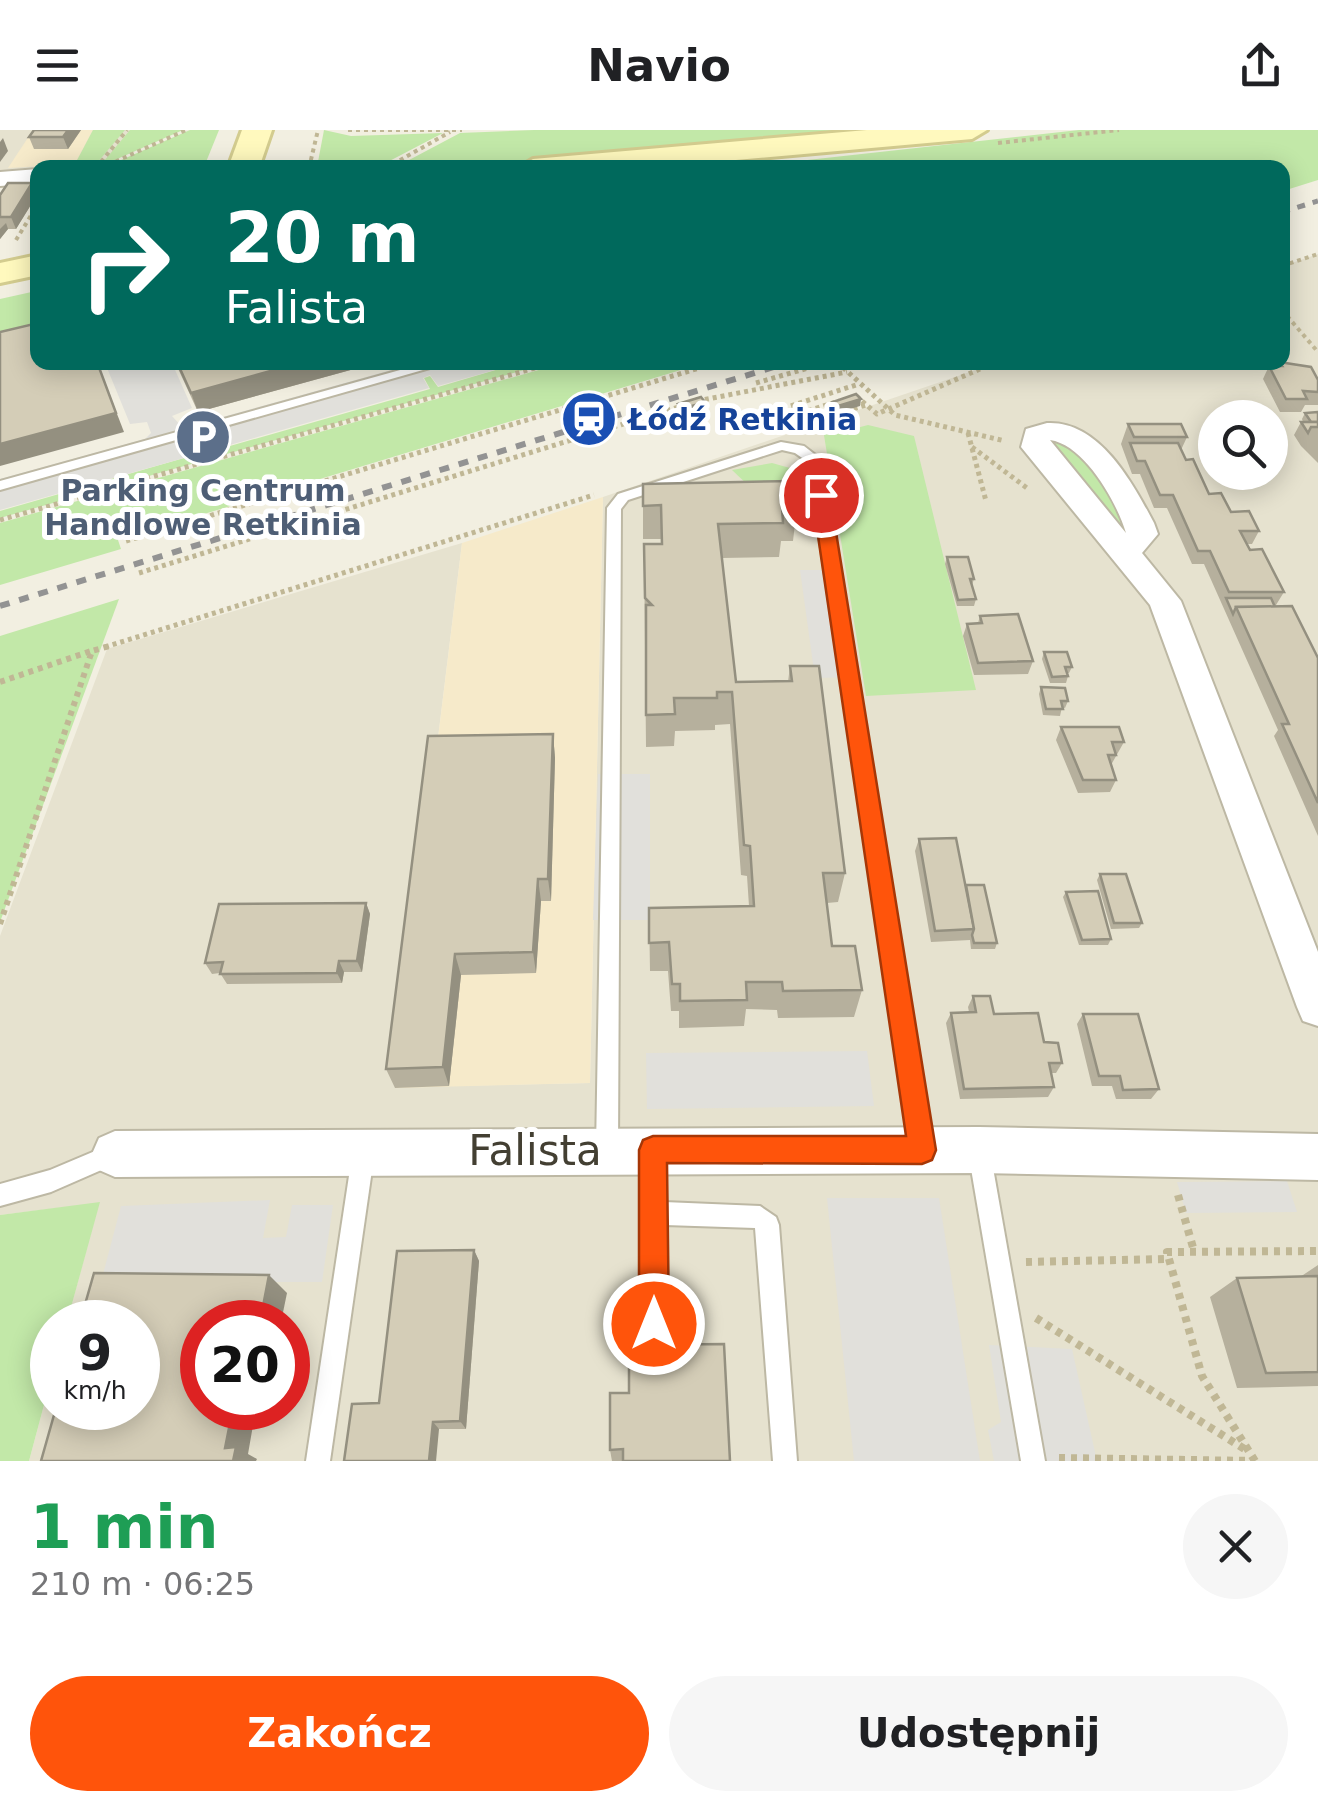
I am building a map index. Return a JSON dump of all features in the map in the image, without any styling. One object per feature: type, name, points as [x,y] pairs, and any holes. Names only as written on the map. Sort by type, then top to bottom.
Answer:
[{"type":"main road","points":[[714,160],[972,130]]},
{"type":"main road","points":[[252,160],[276,136]]},
{"type":"main road","points":[[612,160],[790,142],[892,138]]},
{"type":"street","points":[[0,179],[30,177]]},
{"type":"street","points":[[1036,441],[1165,601],[1318,1007]]},
{"type":"street","name":"Falista","points":[[114,1154],[979,1150],[1318,1157]]},
{"type":"lane","points":[[0,486],[417,370]]},
{"type":"lane","points":[[606,1150],[614,508],[623,497],[778,446],[799,449],[815,460],[922,1150]]},
{"type":"lane","points":[[318,1461],[364,1150]]},
{"type":"lane","points":[[653,1150],[654,1361]]},
{"type":"lane","points":[[979,1150],[1033,1459]]},
{"type":"lane","name":"Falista","points":[[0,1195],[51,1182],[114,1154]]},
{"type":"lane","points":[[654,1213],[760,1217],[768,1224],[785,1461]]},
{"type":"path","points":[[104,160],[128,130]]},
{"type":"path","points":[[117,160],[186,130]]},
{"type":"path","points":[[312,160],[318,130]]},
{"type":"path","points":[[348,130],[462,130]]},
{"type":"path","points":[[400,160],[454,130]]},
{"type":"path","points":[[17,263],[30,226]]},
{"type":"path","points":[[1290,263],[1318,254]]},
{"type":"path","points":[[1290,319],[1318,352]]},
{"type":"path","points":[[0,520],[528,370]]},
{"type":"path","points":[[126,541],[692,370]]},
{"type":"path","points":[[139,573],[803,370]]},
{"type":"path","points":[[842,370],[889,411],[968,433],[1036,441]]},
{"type":"path","points":[[861,386],[736,423],[743,431],[856,396],[877,414],[975,370]]},
{"type":"path","points":[[750,384],[769,386],[846,372]]},
{"type":"path","points":[[790,428],[866,405]]},
{"type":"path","points":[[968,433],[986,501]]},
{"type":"path","points":[[972,447],[1038,495]]},
{"type":"path","points":[[0,682],[602,493]]},
{"type":"path","points":[[0,924],[92,651]]},
{"type":"path","points":[[1167,1156],[1194,1252]]},
{"type":"path","points":[[1253,1458],[1202,1376],[1167,1252],[1318,1251]]},
{"type":"path","points":[[1000,1262],[1170,1259]]},
{"type":"path","points":[[1006,1299],[1253,1458]]},
{"type":"path","points":[[1033,1459],[1253,1458]]},
{"type":"shaded area","points":[[0,130],[131,130],[106,160],[30,160],[30,183],[0,185]]},
{"type":"shaded area","points":[[33,130],[93,130],[77,160],[30,160],[30,167],[8,168]]},
{"type":"shaded area","points":[[1318,254],[1318,1461],[29,1461],[37,1430],[160,1430],[160,1300],[73,1300],[99,1203],[0,1215],[0,936],[107,649],[462,543],[395,1087],[590,1083],[603,497],[975,370],[1290,370],[1290,264]]},
{"type":"shaded area","name":"Parking Centrum Handlowe Retkinia","points":[[108,370],[175,370],[192,408],[172,416],[183,428],[391,370],[495,370],[438,386],[430,375],[423,378],[429,388],[202,453],[196,441],[186,444],[191,456],[0,510],[0,479],[145,439],[151,433],[147,422],[130,424]]},
{"type":"shaded area","points":[[603,497],[590,1083],[395,1088],[462,543]]},
{"type":"shaded area","points":[[800,570],[843,570],[861,677],[815,678]]},
{"type":"shaded area","points":[[598,774],[650,774],[650,920],[593,920]]},
{"type":"shaded area","points":[[867,1051],[874,1106],[647,1109],[646,1053]]},
{"type":"shaded area","points":[[1287,1181],[1297,1212],[1186,1213],[1177,1182]]},
{"type":"shaded area","points":[[827,1198],[939,1198],[980,1461],[854,1461]]},
{"type":"shaded area","points":[[270,1200],[263,1238],[286,1237],[292,1205],[333,1205],[322,1282],[101,1282],[121,1206]]},
{"type":"shaded area","points":[[989,1345],[1072,1349],[1097,1461],[994,1461],[988,1430],[1001,1422]]},
{"type":"green space","points":[[93,130],[125,130],[100,160],[77,160]]},
{"type":"green space","points":[[130,130],[183,130],[115,160],[105,160]]},
{"type":"green space","points":[[190,130],[219,130],[207,160],[121,160]]},
{"type":"green space","points":[[324,130],[351,136],[443,133],[391,160],[318,160]]},
{"type":"green space","points":[[868,130],[541,160],[409,160],[460,133]]},
{"type":"green space","points":[[1079,130],[1318,130],[1318,180],[1290,189],[1290,160],[808,160]]},
{"type":"green space","points":[[30,292],[30,337],[0,344],[0,299]]},
{"type":"green space","points":[[496,370],[524,370],[0,518],[0,511],[191,456],[187,444],[195,442],[202,454],[430,389],[424,378],[430,376],[438,387]]},
{"type":"green space","points":[[538,370],[681,370],[118,540],[121,549],[0,585],[0,523]]},
{"type":"green space","points":[[868,425],[914,436],[976,690],[866,696],[823,429],[849,430]]},
{"type":"green space","points":[[1065,439],[1135,515],[1133,521],[1117,523],[1046,440]]},
{"type":"green space","points":[[772,463],[790,468],[800,478],[800,485],[751,488],[732,470]]},
{"type":"green space","points":[[119,599],[0,922],[0,636]]},
{"type":"green space","points":[[100,1202],[73,1300],[30,1300],[30,1430],[37,1430],[29,1461],[0,1461],[0,1215]]},
{"type":"building","points":[[34,130],[68,130],[63,137],[29,137]]},
{"type":"building","points":[[8,183],[30,183],[11,217],[0,217],[0,195]]},
{"type":"building","points":[[30,325],[30,370],[100,370],[116,413],[0,444],[0,332]]},
{"type":"building","points":[[1290,364],[1311,367],[1318,380],[1318,392],[1303,391],[1307,399],[1286,399],[1271,370],[1290,370]]},
{"type":"building","points":[[181,370],[274,370],[191,393]]},
{"type":"building","points":[[856,394],[861,399],[838,406],[833,402]]},
{"type":"building","points":[[701,397],[705,402],[682,409],[678,404]]},
{"type":"building","points":[[1318,412],[1318,422],[1311,422],[1305,413]]},
{"type":"building","points":[[1301,422],[1318,422],[1318,427],[1311,427],[1308,433]]},
{"type":"building","points":[[1128,424],[1181,424],[1187,437],[1134,437]]},
{"type":"building","points":[[1130,443],[1178,443],[1186,460],[1193,459],[1198,470],[1198,490],[1221,493],[1231,512],[1249,511],[1259,531],[1240,531],[1250,550],[1262,549],[1284,592],[1229,592],[1210,551],[1198,551],[1173,495],[1160,495],[1145,461],[1137,461]]},
{"type":"building","points":[[793,481],[797,507],[782,507],[783,523],[718,524],[736,682],[792,681],[790,666],[819,666],[845,873],[823,873],[832,946],[855,946],[862,990],[783,991],[782,982],[746,982],[747,1000],[680,1001],[680,984],[672,984],[669,942],[649,943],[649,908],[754,906],[750,846],[744,845],[732,692],[717,692],[717,698],[674,698],[675,714],[646,715],[646,605],[652,605],[645,598],[644,544],[662,544],[661,505],[643,506],[643,484]]},
{"type":"building","points":[[947,557],[968,557],[976,599],[958,600]]},
{"type":"building","points":[[1226,598],[1271,598],[1275,607],[1236,607],[1233,614]]},
{"type":"building","points":[[1292,606],[1318,658],[1318,803],[1282,724],[1289,724],[1236,607]]},
{"type":"building","points":[[1018,614],[1033,661],[978,663],[967,624],[982,623],[980,616]]},
{"type":"building","points":[[1044,652],[1067,652],[1072,667],[1065,667],[1068,676],[1052,677]]},
{"type":"building","points":[[1041,687],[1065,688],[1068,701],[1061,701],[1063,709],[1046,709]]},
{"type":"building","points":[[1061,727],[1119,727],[1124,742],[1112,742],[1116,755],[1108,755],[1116,780],[1083,780]]},
{"type":"building","points":[[553,734],[548,879],[538,879],[533,952],[455,954],[443,1067],[386,1069],[428,736]]},
{"type":"building","points":[[956,838],[974,929],[935,931],[919,839]]},
{"type":"building","points":[[1100,874],[1126,874],[1142,923],[1114,923]]},
{"type":"building","points":[[966,885],[984,885],[997,943],[974,943]]},
{"type":"building","points":[[1098,891],[1111,939],[1082,940],[1066,892]]},
{"type":"building","points":[[366,903],[357,961],[339,961],[337,973],[220,974],[223,962],[205,963],[219,904]]},
{"type":"building","points":[[973,996],[990,996],[994,1014],[1038,1013],[1044,1042],[1058,1043],[1062,1063],[1049,1063],[1054,1087],[964,1089],[951,1013],[976,1012]]},
{"type":"building","points":[[1083,1014],[1138,1014],[1159,1089],[1123,1090],[1120,1076],[1099,1076]]},
{"type":"building","points":[[474,1250],[460,1421],[433,1422],[429,1461],[344,1461],[352,1404],[379,1403],[397,1251]]},
{"type":"building","points":[[94,1273],[269,1275],[264,1300],[180,1300],[180,1430],[229,1430],[225,1448],[236,1447],[233,1461],[41,1461],[50,1430],[160,1430],[160,1300],[86,1300]]},
{"type":"building","points":[[1318,1276],[1318,1372],[1266,1373],[1237,1278]]},
{"type":"building","points":[[724,1344],[730,1461],[623,1461],[623,1449],[610,1450],[610,1393],[629,1393],[629,1345]]},
{"type":"railway","points":[[1290,210],[1318,201]]},
{"type":"railway","points":[[0,606],[764,370]]},
{"type":"place","name":"Łódź Retkinia","points":[[589,419]]},
{"type":"place","name":"Parking Centrum Handlowe Retkinia","points":[[203,437]]},
{"type":"route","points":[[654,1324],[653,1150],[922,1150],[821,495]]}]
